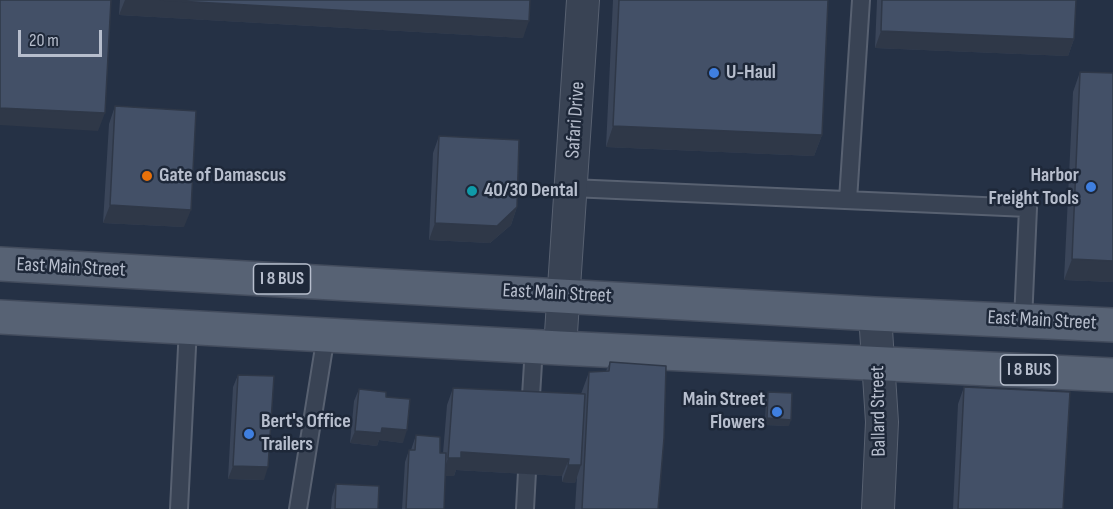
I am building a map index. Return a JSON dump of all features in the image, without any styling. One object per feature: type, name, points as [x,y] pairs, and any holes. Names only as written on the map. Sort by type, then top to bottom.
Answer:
[{"type":"main road","name":"East Main Street","points":[[0,264],[564,294],[875,314],[1113,325]]},
{"type":"main road","name":"I 8 BUS","points":[[0,317],[547,348],[1113,375]]},
{"type":"street","name":"Safari Drive","points":[[547,348],[564,294],[583,0]]},
{"type":"street","name":"Ballard Street","points":[[875,314],[882,422],[878,509]]},
{"type":"lane","points":[[848,200],[861,0]]},
{"type":"lane","points":[[571,188],[1028,208],[1023,321]]},
{"type":"lane","points":[[178,509],[188,327]]},
{"type":"lane","points":[[298,509],[326,335]]},
{"type":"lane","points":[[525,509],[529,434],[547,348]]},
{"type":"building","points":[[0,0],[111,0],[105,113],[0,108]]},
{"type":"building","points":[[160,0],[530,0],[529,21]]},
{"type":"building","name":"U-Haul","points":[[619,0],[828,0],[822,135],[613,126]]},
{"type":"building","points":[[882,0],[1076,0],[1074,39],[881,31]]},
{"type":"building","name":"Harbor Freight Tools","points":[[1080,72],[1113,73],[1113,261],[1072,259]]},
{"type":"building","name":"Gate of Damascus","points":[[115,106],[196,111],[191,210],[110,205]]},
{"type":"building","name":"40/30 Dental","points":[[439,136],[519,140],[517,207],[497,226],[435,223]]},
{"type":"building","points":[[610,362],[666,366],[664,438],[658,509],[582,509],[589,372],[609,371]]},
{"type":"building","name":"Bert's Office Trailers","points":[[238,375],[274,376],[268,467],[233,466]]},
{"type":"building","points":[[964,387],[1070,392],[1063,509],[958,509]]},
{"type":"building","points":[[453,388],[585,394],[581,465],[568,465],[569,459],[461,452],[461,458],[448,458]]},
{"type":"building","points":[[359,389],[386,392],[386,397],[410,399],[407,430],[382,428],[381,433],[355,431]]},
{"type":"building","name":"Main Street Flowers","points":[[768,392],[792,393],[791,420],[767,418]]},
{"type":"building","points":[[416,435],[440,437],[440,453],[446,453],[444,509],[406,509],[409,450],[415,450]]},
{"type":"building","points":[[336,484],[379,486],[378,509],[335,509]]},
{"type":"place","name":"U-Haul","points":[[714,73]]},
{"type":"place","name":"Gate of Damascus","points":[[147,176]]},
{"type":"place","name":"Harbor Freight Tools","points":[[1091,187]]},
{"type":"place","name":"40/30 Dental","points":[[472,191]]},
{"type":"place","name":"Main Street Flowers","points":[[777,412]]},
{"type":"place","name":"Bert's Office Trailers","points":[[249,434]]}]
